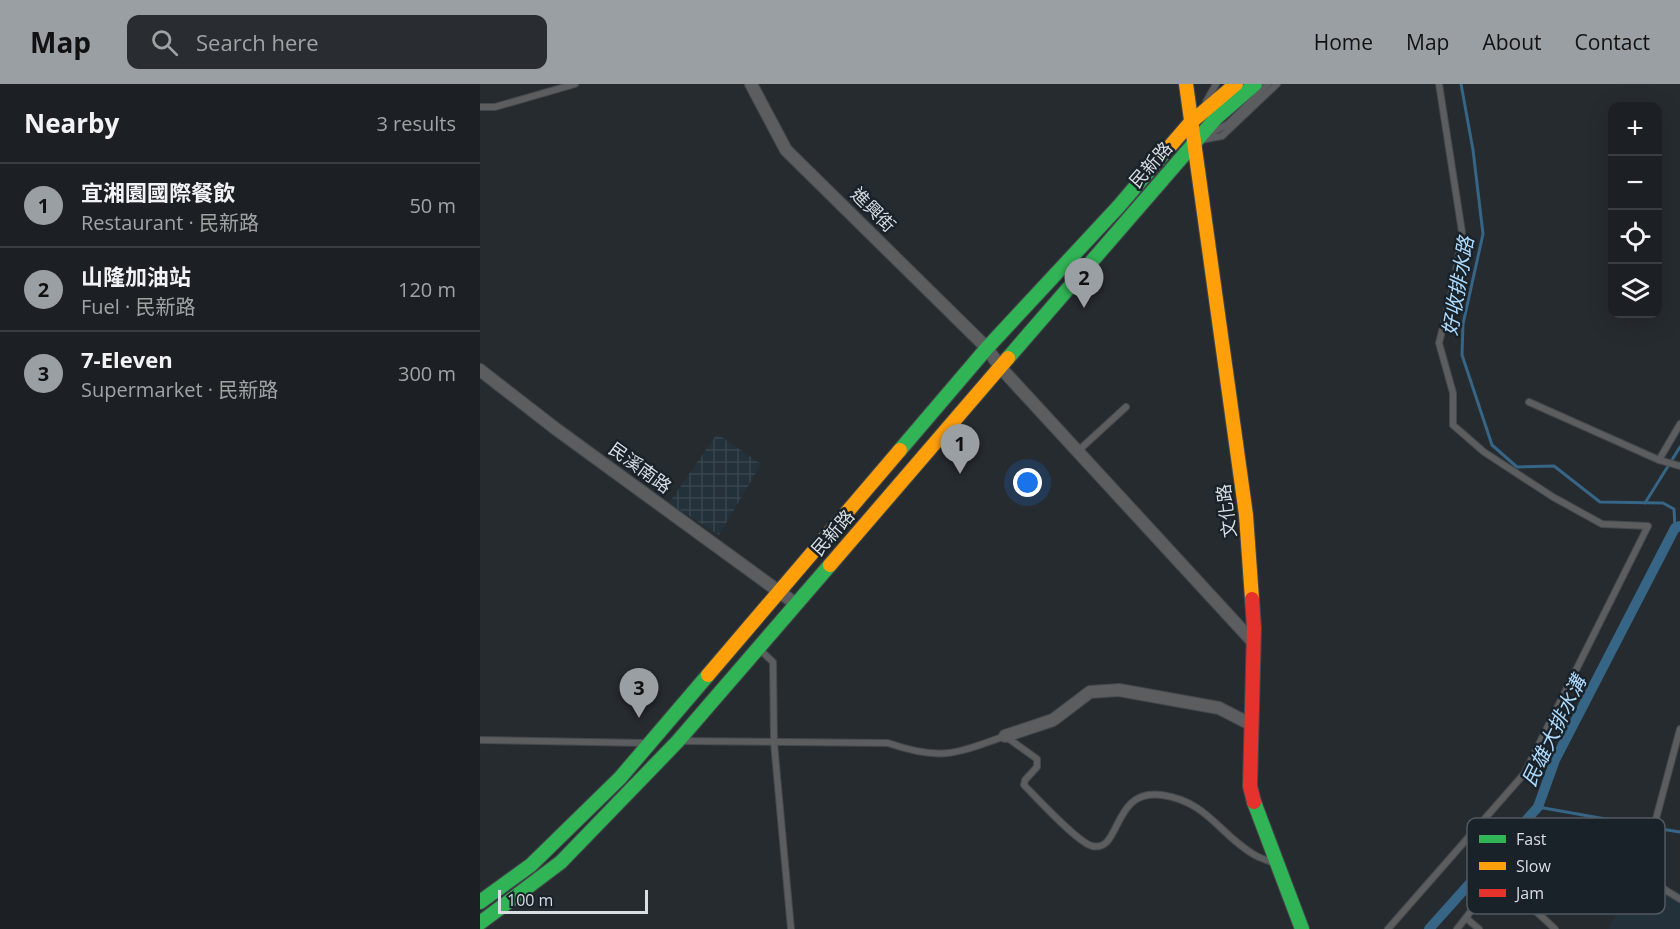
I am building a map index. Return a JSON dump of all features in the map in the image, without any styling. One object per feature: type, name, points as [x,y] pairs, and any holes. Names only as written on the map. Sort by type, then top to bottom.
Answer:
[{"type":"main road","name":"文化路","points":[[1186,84],[1246,515],[1254,643],[1250,786],[1258,815],[1302,929]]},
{"type":"main road","name":"民新路","points":[[480,902],[531,865],[656,743],[987,348],[1119,206],[1190,123],[1203,111],[1247,90]]},
{"type":"main road","name":"民新路","points":[[480,923],[561,862],[673,742],[796,604],[1216,118],[1247,90]]},
{"type":"street","name":"進興街","points":[[751,84],[786,150],[987,348],[1000,367],[1254,643]]},
{"type":"street","name":"民溪南路","points":[[480,370],[556,429],[796,604]]},
{"type":"street","points":[[1005,736],[1053,720],[1090,692],[1119,690],[1219,708],[1252,725]]},
{"type":"lane","points":[[480,107],[495,107],[575,84]]},
{"type":"lane","points":[[1203,111],[1211,90],[1216,84]]},
{"type":"lane","points":[[1203,111],[1225,84]]},
{"type":"lane","points":[[1247,90],[1268,84]]},
{"type":"lane","points":[[1195,143],[1222,136],[1277,84]]},
{"type":"lane","points":[[1439,84],[1462,232],[1455,279],[1439,343],[1453,393],[1453,425],[1484,452],[1553,497],[1602,524],[1648,526],[1524,774],[1485,818]]},
{"type":"lane","points":[[1530,402],[1659,460],[1680,466]]},
{"type":"lane","points":[[1077,451],[1126,406]]},
{"type":"lane","points":[[1659,460],[1680,424]]},
{"type":"lane","points":[[758,647],[773,662],[774,743],[791,929]]},
{"type":"lane","points":[[1656,818],[1680,729]]},
{"type":"lane","points":[[673,742],[888,743],[917,754],[952,755],[1005,736],[1037,759],[1037,766],[1025,780],[1024,785],[1081,840],[1093,846],[1103,844],[1116,830],[1124,808],[1137,797],[1159,795],[1181,799],[1201,810],[1252,854],[1277,864]]},
{"type":"lane","points":[[480,740],[656,743]]},
{"type":"lane","points":[[1388,929],[1467,839]]},
{"type":"lane","points":[[1665,890],[1680,899]]},
{"type":"lane","points":[[1457,929],[1469,914]]},
{"type":"lane","points":[[1539,914],[1555,929]]},
{"type":"lane","points":[[1466,918],[1479,929]]},
{"type":"shaded area","points":[[717,434],[761,464],[719,535],[669,503]]},
{"type":"shaded area","points":[[1665,894],[1680,901],[1680,929],[1608,929],[1616,914],[1665,914]]},
{"type":"waterway","name":"好收排水路","points":[[1461,84],[1473,150],[1483,234],[1463,324],[1462,355],[1492,445],[1517,467],[1554,466],[1600,502],[1663,503],[1674,509],[1675,528]]},
{"type":"waterway","points":[[1645,503],[1680,447]]},
{"type":"waterway","name":"民雄大排水溝","points":[[1528,818],[1538,807],[1555,760],[1675,528],[1680,526]]},
{"type":"waterway","points":[[1538,807],[1600,818]]},
{"type":"waterway","points":[[1665,830],[1680,832]]},
{"type":"waterway","name":"民雄大排水溝","points":[[1429,929],[1467,886]]},
{"type":"traffic: fast","points":[[1008,358],[1216,118],[1255,84]]},
{"type":"traffic: fast","points":[[900,450],[987,348],[1119,206],[1165,152]]},
{"type":"traffic: fast","points":[[480,923],[561,862],[678,741],[830,565]]},
{"type":"traffic: fast","points":[[480,902],[531,865],[620,778],[708,675]]},
{"type":"traffic: fast","points":[[1254,802],[1302,929]]},
{"type":"traffic: slow","points":[[1186,84],[1246,515],[1252,599]]},
{"type":"traffic: slow","points":[[1165,152],[1190,123],[1236,84]]},
{"type":"traffic: slow","points":[[830,565],[1008,358]]},
{"type":"traffic: slow","points":[[708,675],[900,450]]},
{"type":"traffic: jam","points":[[1252,599],[1254,628],[1250,786],[1254,802]]},
{"type":"place","name":"山隆加油站","points":[[1084,308]]},
{"type":"place","name":"宜湘園國際餐飲","points":[[960,474]]},
{"type":"place","name":"7-Eleven","points":[[639,718]]}]
